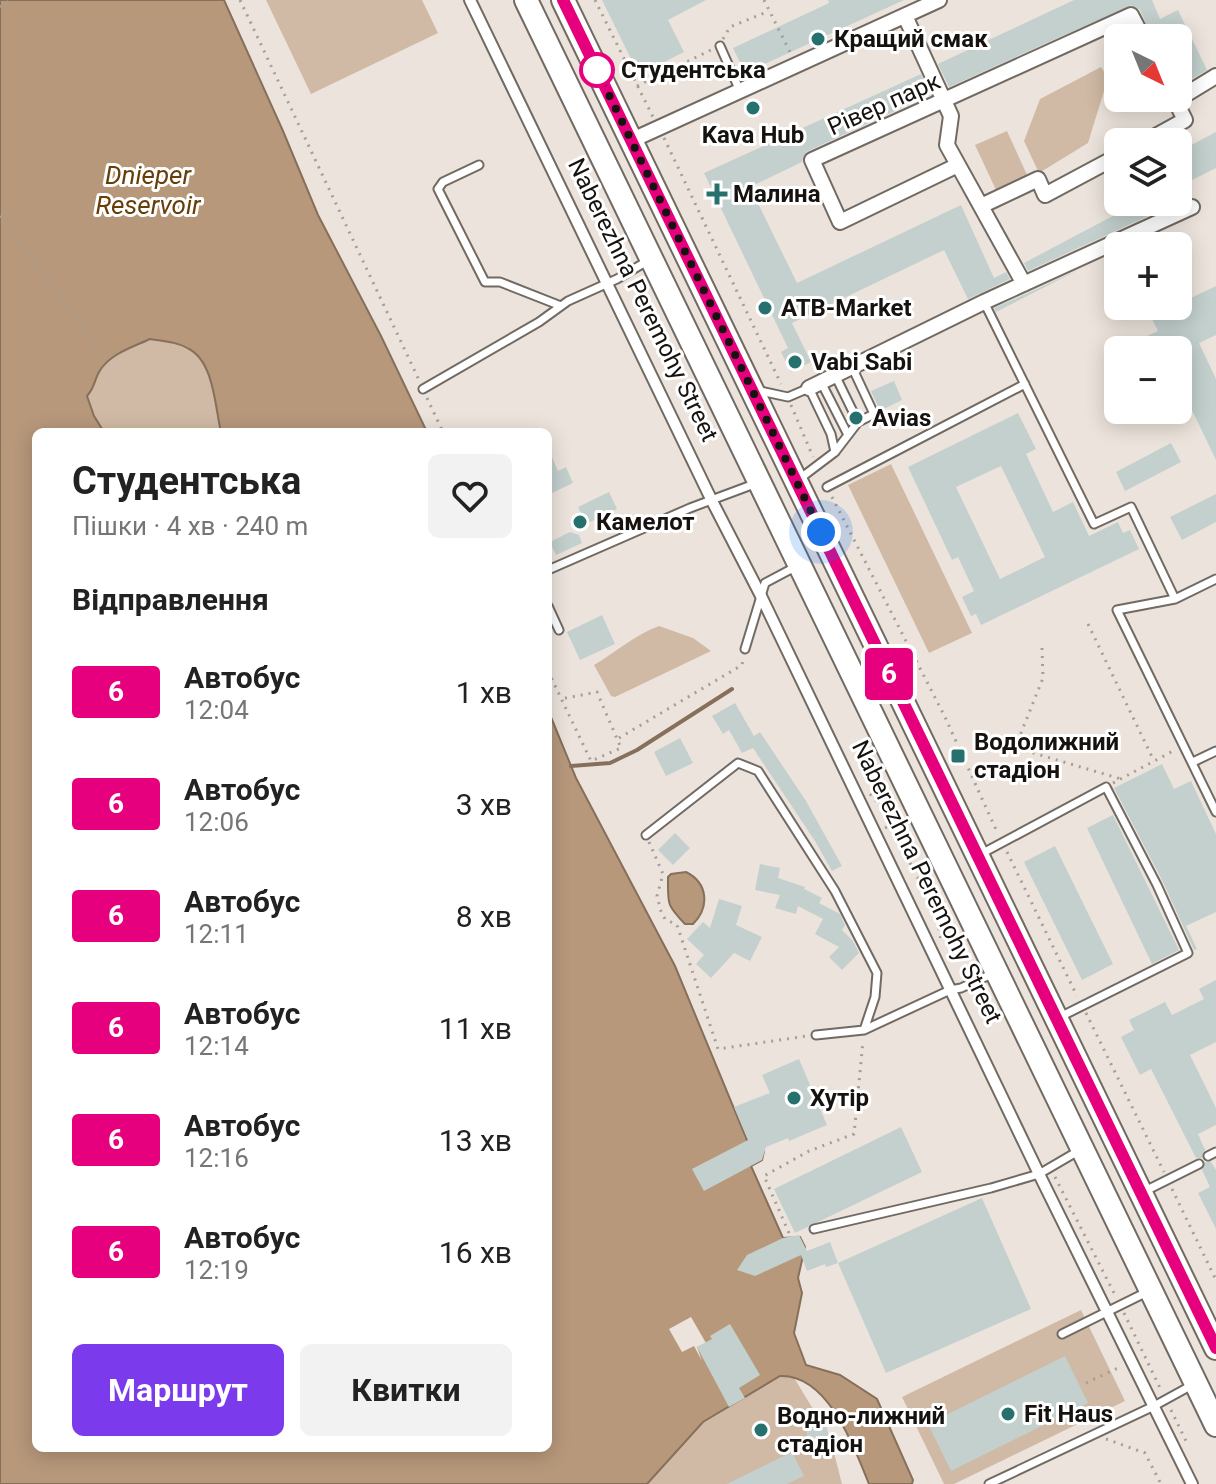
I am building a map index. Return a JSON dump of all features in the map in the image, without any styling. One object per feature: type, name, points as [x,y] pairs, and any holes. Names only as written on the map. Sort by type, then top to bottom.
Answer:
[{"type":"main road","name":"Naberezhna Peremohy Street","points":[[526,0],[1216,1425]]},
{"type":"main road","points":[[563,0],[1216,1348]]},
{"type":"main road","points":[[601,155],[630,141]]},
{"type":"main road","points":[[681,322],[712,307]]},
{"type":"main road","points":[[856,683],[886,669]]},
{"type":"main road","points":[[991,962],[1017,939]]},
{"type":"street","name":"Naberezhna Peremohy Street","points":[[470,0],[1192,1484]]},
{"type":"street","points":[[630,141],[931,2]]},
{"type":"street","name":"Рівер парк","points":[[1112,24],[1131,15],[1136,24]]},
{"type":"street","points":[[905,16],[951,116],[947,145],[1024,284]]},
{"type":"street","name":"Рівер парк","points":[[958,165],[840,222],[812,160],[1104,27]]},
{"type":"street","points":[[1192,89],[1216,76]]},
{"type":"street","points":[[1170,128],[1185,120],[1181,112]]},
{"type":"street","points":[[983,210],[1038,179],[1045,195],[1104,163]]},
{"type":"street","points":[[822,382],[984,302],[1172,216]]},
{"type":"lane","points":[[720,46],[740,91]]},
{"type":"lane","points":[[479,165],[443,182],[438,189],[485,282],[500,282],[561,306]]},
{"type":"lane","points":[[423,389],[561,306],[650,259]]},
{"type":"lane","points":[[984,302],[1094,524],[1131,507],[1175,599]]},
{"type":"lane","points":[[796,482],[835,452],[858,422],[874,414],[852,367]]},
{"type":"lane","points":[[751,389],[788,397],[822,382]]},
{"type":"lane","points":[[822,382],[858,422]]},
{"type":"lane","points":[[822,382],[848,435]]},
{"type":"lane","points":[[822,382],[835,452]]},
{"type":"lane","points":[[827,487],[1025,384]]},
{"type":"lane","points":[[552,568],[690,508],[759,483]]},
{"type":"lane","points":[[745,649],[765,583],[799,565]]},
{"type":"lane","points":[[1216,579],[1175,599],[1117,610],[1216,812]]},
{"type":"lane","points":[[552,615],[559,630]]},
{"type":"lane","points":[[1193,762],[1216,751]]},
{"type":"lane","points":[[646,835],[738,763],[758,771],[835,891],[877,973],[875,997],[864,1030]]},
{"type":"lane","points":[[977,856],[1106,787],[1157,885],[1188,953],[1056,1019]]},
{"type":"lane","points":[[816,1035],[864,1030],[950,990],[961,988],[991,962]]},
{"type":"lane","points":[[814,1229],[1039,1174],[1082,1149]]},
{"type":"lane","points":[[1140,1193],[1199,1164]]},
{"type":"lane","points":[[1062,1334],[1151,1290]]},
{"type":"lane","points":[[989,1484],[1196,1383]]},
{"type":"path","points":[[0,7],[11,0]]},
{"type":"path","points":[[240,0],[441,428]]},
{"type":"path","points":[[595,0],[788,397],[816,464]]},
{"type":"path","points":[[764,0],[797,65]]},
{"type":"path","points":[[637,86],[720,46],[730,27],[769,11]]},
{"type":"path","points":[[0,216],[108,361]]},
{"type":"path","points":[[827,487],[945,717],[1077,995]]},
{"type":"path","points":[[1088,624],[1154,761]]},
{"type":"path","points":[[1042,648],[1043,678],[1017,743],[1020,749],[1121,779]]},
{"type":"path","points":[[617,739],[742,665],[745,649]]},
{"type":"path","points":[[552,680],[561,699],[591,761],[621,748],[597,692],[561,699]]},
{"type":"path","points":[[1106,787],[1185,745]]},
{"type":"path","points":[[875,833],[907,819]]},
{"type":"path","points":[[646,835],[663,874],[657,896],[661,911],[665,919],[677,925],[718,1049],[816,1035]]},
{"type":"path","points":[[1084,1009],[1216,1280]]},
{"type":"path","points":[[789,1233],[764,1176],[809,1151],[854,1134],[864,1030]]},
{"type":"path","points":[[1086,1383],[1132,1361]]},
{"type":"path","points":[[1096,1434],[1145,1453],[1161,1484]]},
{"type":"shaded area","points":[[266,0],[422,0],[438,33],[311,94]]},
{"type":"shaded area","points":[[1101,67],[1104,72],[1104,91],[1088,143],[1039,173],[1024,141],[1040,99]]},
{"type":"shaded area","points":[[1007,131],[1028,177],[997,192],[975,145]]},
{"type":"shaded area","points":[[150,339],[180,345],[197,355],[209,374],[220,428],[102,428],[87,396],[103,366],[122,352]]},
{"type":"shaded area","points":[[891,464],[972,633],[929,653],[848,485]]},
{"type":"shaded area","points":[[659,626],[693,638],[711,651],[615,697],[611,696],[594,665],[634,638]]},
{"type":"shaded area","points":[[1081,1310],[1125,1401],[954,1484],[944,1484],[902,1397]]},
{"type":"shaded area","name":"Водно-лижний стадіон","points":[[780,1376],[793,1376],[830,1437],[842,1484],[647,1484],[703,1423]]},
{"type":"water","name":"Dnieper Reservoir","points":[[0,0],[224,0],[318,215],[425,428],[220,428],[209,374],[197,355],[180,345],[150,339],[109,360],[99,372],[87,396],[102,428],[32,428],[32,1452],[552,1452],[552,720],[576,778],[675,966],[747,1140],[760,1142],[764,1151],[762,1160],[751,1166],[783,1238],[800,1237],[805,1247],[798,1278],[802,1293],[794,1333],[806,1365],[840,1375],[877,1399],[913,1480],[912,1484],[869,1484],[847,1433],[825,1400],[812,1387],[797,1379],[780,1376],[703,1422],[647,1484],[0,1484]]},
{"type":"water","points":[[686,872],[699,882],[704,896],[702,910],[693,924],[685,924],[671,907],[668,898],[668,877]]},
{"type":"pier","points":[[691,1317],[706,1343],[697,1347],[702,1361],[694,1346],[682,1352],[669,1329]]},
{"type":"building","points":[[602,0],[706,0],[668,20],[684,52],[639,75]]},
{"type":"building","points":[[828,0],[904,0],[745,73],[733,48],[829,3]]},
{"type":"building","points":[[1074,0],[1152,0],[1160,19],[1178,10],[1185,24],[1146,24],[1140,10],[1131,5],[949,87],[938,64]]},
{"type":"building","points":[[1192,39],[1207,70],[1192,79]]},
{"type":"building","points":[[921,74],[930,95],[808,151],[802,162],[750,187],[797,283],[961,205],[994,278],[1006,272],[1010,279],[968,299],[944,250],[792,323],[811,362],[791,372],[781,352],[788,348],[704,173]]},
{"type":"building","points":[[1216,132],[1216,168],[1192,180],[1192,145]]},
{"type":"building","points":[[1113,216],[1148,216],[1113,232],[1104,232],[1104,236],[1028,271],[1024,263]]},
{"type":"building","points":[[1080,269],[996,312],[994,308],[1028,293]]},
{"type":"building","points":[[1216,286],[1216,335],[1199,343],[1216,379],[1216,460],[1192,410],[1192,336],[1147,336],[1158,331],[1152,320],[1192,320],[1192,297]]},
{"type":"building","points":[[894,381],[902,400],[880,411],[871,391]]},
{"type":"building","points":[[1018,413],[1036,449],[1026,454],[1053,512],[1073,502],[1089,536],[1118,522],[1123,533],[1130,530],[1139,549],[981,625],[976,614],[971,616],[962,597],[974,591],[958,557],[952,560],[908,467]],"holes":[[[1001,466],[1045,557],[1000,579],[956,487]]]},
{"type":"building","points":[[1171,443],[1181,462],[1125,491],[1116,472]]},
{"type":"building","points":[[552,457],[558,471],[566,467],[573,483],[552,493]]},
{"type":"building","points":[[609,492],[617,509],[586,524],[578,507]]},
{"type":"building","points":[[1216,494],[1216,522],[1182,540],[1170,517]]},
{"type":"building","points":[[570,532],[579,535],[582,543],[556,555],[552,541]]},
{"type":"building","points":[[602,615],[615,644],[580,660],[567,632]]},
{"type":"building","points":[[735,703],[754,736],[760,732],[806,801],[842,866],[832,871],[753,748],[742,753],[729,730],[723,734],[712,716]]},
{"type":"building","points":[[680,738],[693,763],[666,776],[654,752]]},
{"type":"building","points":[[1162,764],[1174,789],[1191,781],[1216,834],[1216,912],[1186,926],[1197,949],[1194,950],[1114,788]]},
{"type":"building","points":[[1113,815],[1179,950],[1152,964],[1087,828]]},
{"type":"building","points":[[675,833],[690,848],[673,865],[658,850]]},
{"type":"building","points":[[1055,846],[1113,964],[1082,980],[1024,862]]},
{"type":"building","points":[[760,864],[780,868],[778,878],[805,887],[822,898],[819,903],[840,914],[845,925],[842,930],[859,953],[842,970],[829,957],[839,947],[815,934],[823,919],[798,906],[796,914],[775,908],[780,895],[755,890]]},
{"type":"building","points":[[719,899],[742,906],[736,925],[762,937],[750,961],[734,953],[711,978],[696,964],[704,955],[687,939],[703,922],[710,928]]},
{"type":"building","points":[[1216,980],[1216,1042],[1190,1055],[1216,1108],[1216,1125],[1198,1134],[1205,1150],[1202,1158],[1196,1158],[1151,1069],[1140,1075],[1121,1037],[1134,1030],[1129,1020],[1165,1002],[1172,1015],[1204,999],[1199,989]]},
{"type":"building","points":[[799,1059],[827,1125],[766,1147],[762,1160],[704,1191],[692,1169],[748,1140],[734,1107],[770,1093],[762,1075]]},
{"type":"building","points":[[901,1127],[922,1172],[795,1233],[774,1189]]},
{"type":"building","points":[[1205,1162],[1211,1162],[1216,1170],[1216,1229],[1198,1193],[1210,1187],[1202,1170]]},
{"type":"building","points":[[982,1198],[1031,1309],[886,1373],[838,1263]]},
{"type":"building","points":[[799,1235],[807,1251],[830,1242],[838,1263],[807,1271],[801,1255],[755,1276],[737,1270],[747,1255],[783,1238]]},
{"type":"building","points":[[730,1324],[760,1375],[739,1388],[745,1398],[729,1407],[697,1347]]},
{"type":"building","name":"Fit Haus","points":[[1065,1356],[1088,1403],[951,1471],[928,1424]]},
{"type":"building","points":[[823,1414],[829,1436],[809,1441],[803,1420]]},
{"type":"building","points":[[792,1452],[804,1476],[787,1484],[727,1484]]},
{"type":"waterway","points":[[571,766],[610,763],[637,750],[732,689]]},
{"type":"bus line","name":"6","points":[[563,0],[1216,1348]]},
{"type":"place","name":"Кращий смак","points":[[818,39]]},
{"type":"place","name":"Студентська","points":[[597,70]]},
{"type":"place","name":"Kava Hub","points":[[753,108]]},
{"type":"place","name":"Малина","points":[[717,194]]},
{"type":"place","name":"ATB-Market","points":[[765,308]]},
{"type":"place","name":"Vabi Sabi","points":[[795,362]]},
{"type":"place","name":"Avias","points":[[856,418]]},
{"type":"place","name":"Камелот","points":[[580,522]]},
{"type":"place","name":"Водолижний стадіон","points":[[958,756]]},
{"type":"place","name":"Хутір","points":[[794,1098]]},
{"type":"place","name":"Fit Haus","points":[[1008,1414]]},
{"type":"place","name":"Водно-лижний стадіон","points":[[761,1430]]},
{"type":"route","points":[[597,70],[821,532]]}]
